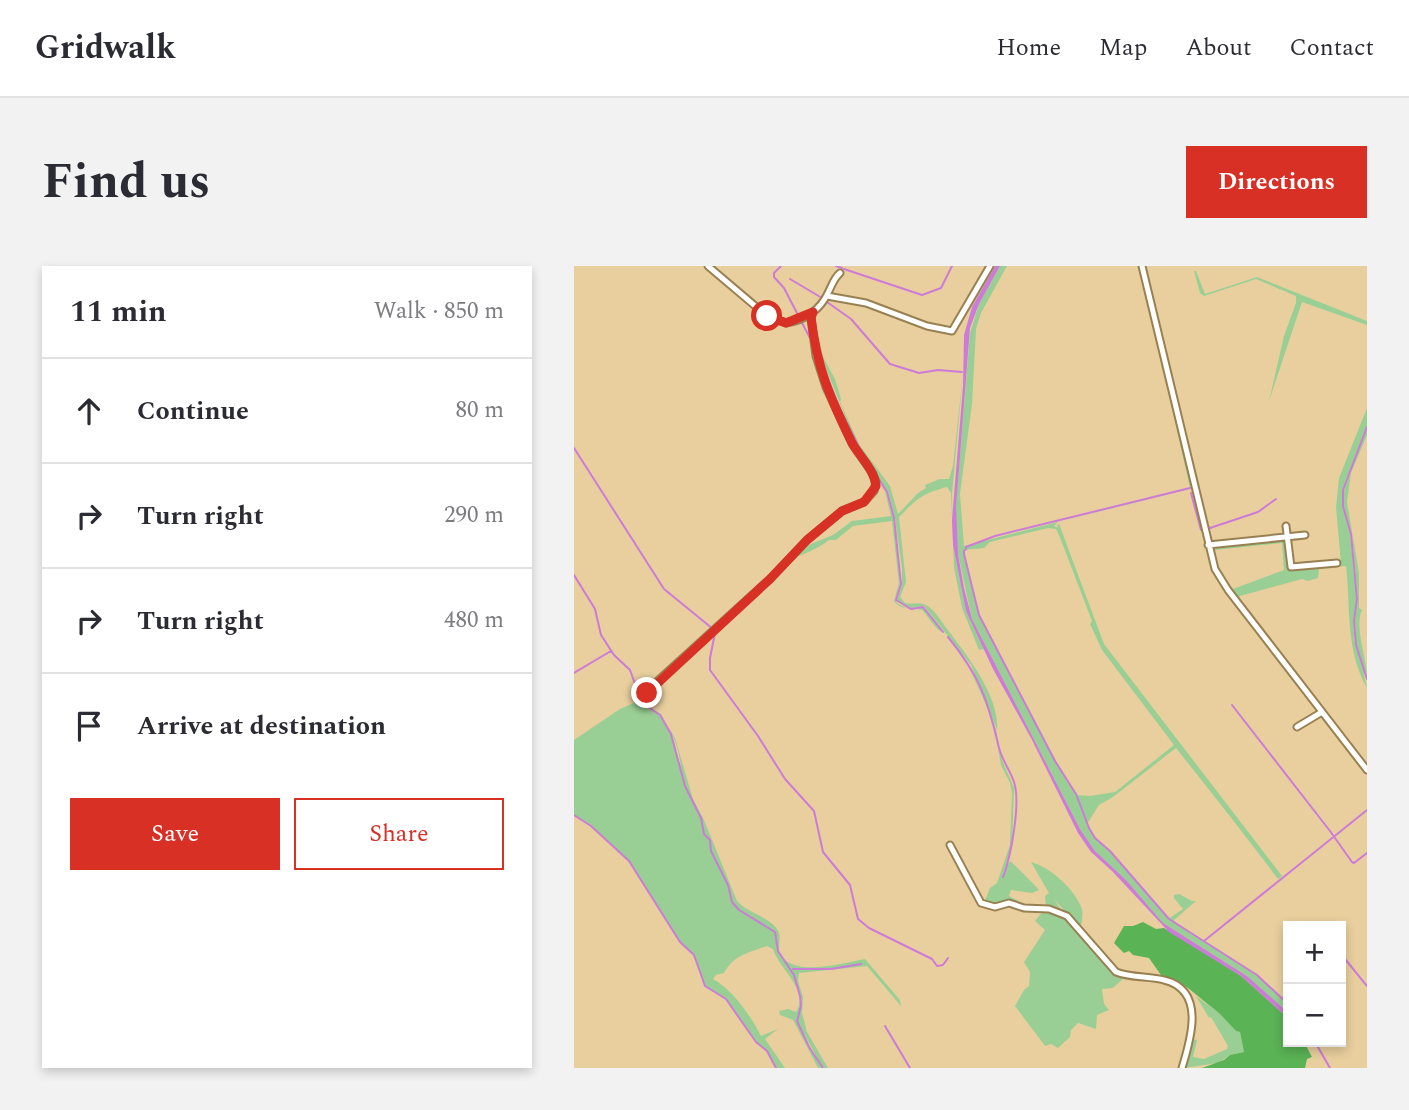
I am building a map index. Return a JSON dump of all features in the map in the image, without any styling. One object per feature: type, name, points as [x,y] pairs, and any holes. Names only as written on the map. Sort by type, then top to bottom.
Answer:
[{"type":"street","points":[[708,266],[774,320],[791,323],[813,312],[827,296],[840,273]]},
{"type":"street","points":[[827,296],[866,303],[926,326],[952,331],[990,266]]},
{"type":"street","points":[[1142,266],[1212,564],[1219,578],[1367,770]]},
{"type":"street","points":[[643,701],[652,686],[770,579],[807,540],[842,511],[864,502],[874,491],[876,482],[873,474],[853,445],[821,373],[816,356],[811,317],[813,312]]},
{"type":"street","points":[[1286,526],[1292,568],[1337,563]]},
{"type":"street","points":[[1208,545],[1305,535]]},
{"type":"street","points":[[1297,727],[1322,712]]},
{"type":"street","points":[[950,845],[981,903],[995,907],[1009,904],[1024,908],[1052,909],[1067,916],[1116,972],[1161,979],[1174,983],[1183,990],[1190,1003],[1193,1018],[1191,1037],[1182,1068]]},
{"type":"green space","points":[[1000,266],[1007,266],[981,313],[976,329],[972,404],[960,494],[964,546],[1190,488],[1140,266],[1193,488],[1058,522],[1054,526],[1058,528],[1059,524],[1104,644],[1282,876],[1278,879],[1176,748],[1099,805],[1087,824],[1098,842],[1110,851],[1168,919],[1183,909],[1174,895],[1179,894],[1196,901],[1174,920],[1176,924],[1257,975],[1283,999],[1283,1009],[1247,976],[1163,923],[1126,880],[1095,851],[1080,829],[972,619],[958,554],[955,516],[970,333],[979,304]],"holes":[[[1048,528],[1056,529],[1092,621],[1090,624],[1102,650],[1174,745],[1115,792],[1076,795],[1067,782],[979,615],[964,550],[984,548],[990,542]]]},
{"type":"green space","points":[[1194,271],[1205,294],[1257,277],[1367,321],[1367,325],[1302,302],[1269,401],[1296,296],[1256,279],[1204,296],[1200,293]]},
{"type":"green space","points":[[817,346],[835,379],[840,402],[859,444],[890,486],[898,514],[926,488],[925,485],[940,479],[949,479],[953,466],[963,374],[952,494],[953,540],[951,493],[947,487],[920,498],[899,517],[906,582],[900,597],[905,603],[921,603],[929,607],[964,651],[988,690],[997,717],[997,730],[971,665],[924,606],[911,608],[897,600],[902,585],[902,569],[895,518],[888,492],[856,443]]},
{"type":"green space","points":[[836,402],[855,443],[886,493],[893,518],[900,569],[900,584],[895,600],[907,608],[900,606],[894,601],[899,583],[892,521],[853,526],[836,540],[829,540],[790,559],[799,549],[833,535],[852,521],[891,516],[885,492],[856,448],[834,403]]},
{"type":"green space","points":[[1367,408],[1367,426],[1342,490],[1357,599],[1353,621],[1355,645],[1360,655],[1367,688],[1352,643],[1346,566],[1319,569],[1318,578],[1308,581],[1302,579],[1237,599],[1218,572],[1213,549],[1282,539],[1286,540],[1289,569],[1341,564],[1336,507],[1339,478]],"holes":[[[1282,543],[1284,570],[1233,589],[1220,571],[1215,550]]]},
{"type":"green space","points":[[1367,429],[1351,473],[1347,502],[1359,573],[1359,608],[1362,610],[1359,625],[1367,678],[1356,645],[1358,599],[1352,534],[1344,506],[1344,490]]},
{"type":"green space","points":[[953,546],[966,611],[984,649],[979,650],[962,608]]},
{"type":"green space","points":[[923,607],[942,632],[922,610],[916,609]]},
{"type":"green space","points":[[966,661],[985,700],[996,730],[1002,760],[1014,788],[1012,846],[1002,876],[1010,861],[1039,890],[1032,893],[1011,890],[1009,896],[1020,904],[996,906],[984,903],[990,888],[997,883],[1010,845],[1012,793],[1001,765],[988,709]]},
{"type":"green space","points":[[636,702],[659,715],[671,734],[681,769],[670,730],[675,738],[693,799],[737,901],[777,929],[781,956],[798,966],[809,967],[865,959],[900,1000],[901,1006],[867,966],[799,973],[798,981],[803,997],[802,1013],[807,1032],[828,1068],[824,1068],[797,1021],[802,1006],[793,971],[798,991],[773,949],[767,946],[742,955],[732,962],[724,973],[713,979],[741,1004],[761,1036],[778,1029],[765,1039],[785,1068],[776,1068],[767,1051],[757,1042],[726,998],[705,986],[694,954],[680,942],[629,861],[591,825],[574,815],[574,740],[620,709]]},
{"type":"green space","points":[[1031,862],[1054,874],[1074,894],[1082,909],[1081,926],[1079,927],[1054,899],[1064,914],[1046,907],[1045,896],[1049,893]]},
{"type":"green space","points":[[1045,909],[1067,916],[1112,969],[1126,976],[1113,988],[1102,989],[1104,1004],[1109,1010],[1097,1015],[1096,1029],[1078,1023],[1071,1030],[1070,1037],[1058,1048],[1051,1044],[1045,1046],[1015,1006],[1029,986],[1030,972],[1024,962],[1045,930],[1035,921]]},
{"type":"green space","points":[[1143,922],[1156,929],[1164,928],[1241,976],[1283,1014],[1283,1047],[1307,1047],[1312,1057],[1307,1059],[1305,1068],[1202,1068],[1230,1055],[1244,1052],[1240,1032],[1188,988],[1161,975],[1149,958],[1133,955],[1129,951],[1124,953],[1114,943],[1124,926]]},
{"type":"green space","points":[[1196,996],[1240,1032],[1244,1052],[1230,1055],[1218,1063],[1184,1068],[1192,1039],[1197,1040],[1193,1057],[1204,1059],[1227,1049],[1228,1046]]},
{"type":"green space","points":[[799,998],[801,1006],[796,1021],[822,1068],[818,1068],[793,1020],[780,1015],[779,1011],[788,1009],[796,1012]]},
{"type":"shaded area","points":[[995,266],[1000,266],[979,304],[970,328],[956,507],[958,554],[972,619],[1080,829],[1095,851],[1126,880],[1163,923],[1247,976],[1283,1008],[1283,1014],[1241,976],[1169,932],[1091,852],[1078,833],[966,611],[953,545],[952,520],[963,386],[964,335],[972,307]]},
{"type":"waterway","points":[[781,266],[774,273],[774,277],[784,288],[799,317]]},
{"type":"waterway","points":[[836,266],[842,268]]},
{"type":"waterway","points":[[844,269],[922,295],[941,288],[952,266]]},
{"type":"waterway","points":[[790,279],[822,298]]},
{"type":"waterway","points":[[827,302],[851,319],[890,364],[919,373],[938,370],[962,372]]},
{"type":"waterway","points":[[801,321],[811,340]]},
{"type":"waterway","points":[[818,354],[841,411],[863,455]]},
{"type":"waterway","points":[[1367,427],[1343,490],[1343,506],[1351,534],[1357,599],[1354,621],[1356,645],[1367,679]]},
{"type":"waterway","points":[[574,448],[664,589],[713,629]]},
{"type":"waterway","points":[[870,465],[887,492],[894,518],[901,584],[896,600],[911,609],[923,607],[943,632]]},
{"type":"waterway","points":[[966,547],[995,536],[1190,488]]},
{"type":"waterway","points":[[1191,493],[1201,530]]},
{"type":"waterway","points":[[1207,529],[1258,512],[1276,499]]},
{"type":"waterway","points":[[966,549],[964,554],[979,615],[1055,761],[1076,794],[1095,838],[1110,851],[1169,919],[1257,975],[1283,999]]},
{"type":"waterway","points":[[574,575],[595,609],[601,635],[614,655],[630,670],[642,703],[660,715],[671,734],[685,786],[701,818],[704,834],[710,840],[711,851],[728,885],[732,902],[739,910],[775,932],[778,951],[794,975],[800,996],[801,1006],[797,1021],[823,1068]]},
{"type":"waterway","points":[[715,633],[710,670],[758,736],[785,779],[814,811],[823,852],[850,885],[858,919],[869,928],[932,959],[937,966],[943,965],[948,958]]},
{"type":"waterway","points":[[948,637],[968,664],[981,689],[1000,752],[1014,782],[1014,830],[1003,877]]},
{"type":"waterway","points":[[574,673],[611,651]]},
{"type":"waterway","points":[[1232,705],[1352,862],[1367,853]]},
{"type":"waterway","points":[[1204,941],[1367,810]]},
{"type":"waterway","points":[[574,815],[591,826],[629,861],[680,942],[694,955],[705,986],[726,999],[756,1042],[767,1051],[776,1068]]},
{"type":"waterway","points":[[1346,960],[1367,986]]},
{"type":"waterway","points":[[793,969],[831,969],[861,964]]},
{"type":"waterway","points":[[885,1026],[910,1068]]},
{"type":"waterway","points":[[1318,1047],[1330,1068]]},
{"type":"route","points":[[647,693],[770,579],[798,548],[842,511],[864,502],[876,486],[873,474],[853,445],[826,387],[816,356],[811,317],[813,312],[791,323],[779,322],[767,316]]}]
